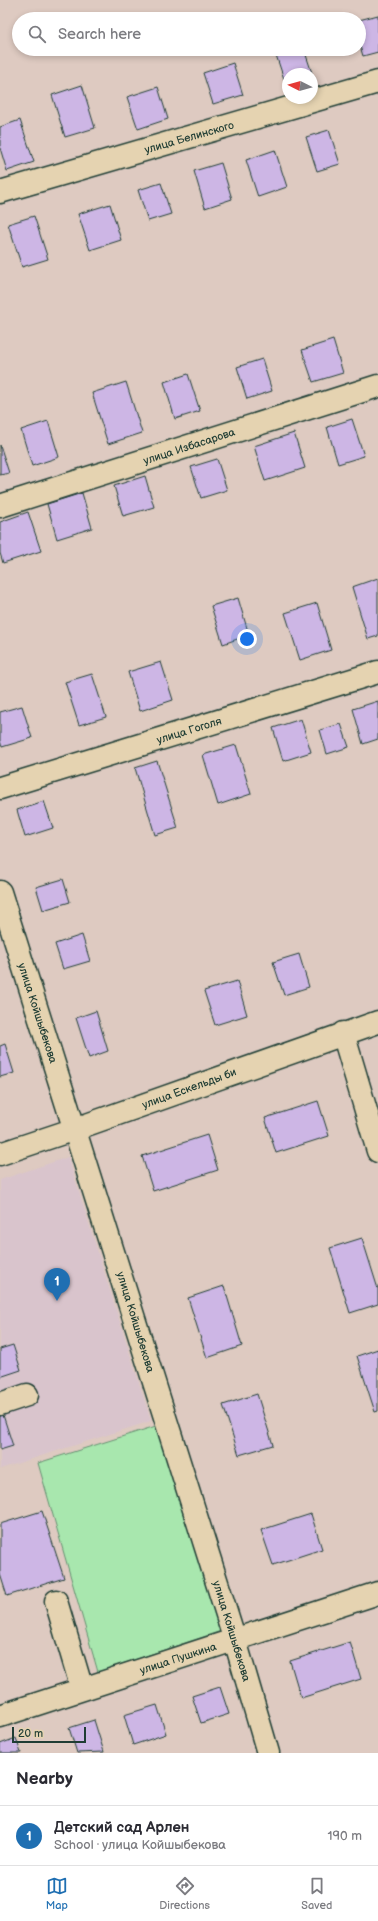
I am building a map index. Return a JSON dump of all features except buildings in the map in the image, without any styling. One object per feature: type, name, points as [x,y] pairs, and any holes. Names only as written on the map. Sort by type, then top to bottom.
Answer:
[{"type":"street","name":"улица Белинского","points":[[0,192],[378,82]]},
{"type":"street","name":"улица Избасарова","points":[[0,506],[378,386]]},
{"type":"street","name":"улица Гоголя","points":[[0,788],[378,672]]},
{"type":"street","name":"улица Койшыбекова","points":[[0,892],[236,1640],[268,1753]]},
{"type":"street","name":"улица Ескельды би","points":[[0,1154],[378,1022]]},
{"type":"street","points":[[343,1033],[378,1151]]},
{"type":"street","points":[[0,1404],[27,1395]]},
{"type":"street","name":"улица Пушкина","points":[[0,1716],[236,1640],[378,1592]]},
{"type":"street","points":[[56,1601],[82,1689]]},
{"type":"shaded area","points":[[68,1157],[151,1421],[0,1469],[0,1180]]},
{"type":"green space","points":[[156,1426],[224,1630],[98,1672],[38,1463]]},
{"type":"place","name":"Детский сад Арлен","points":[[57,1301]]}]
